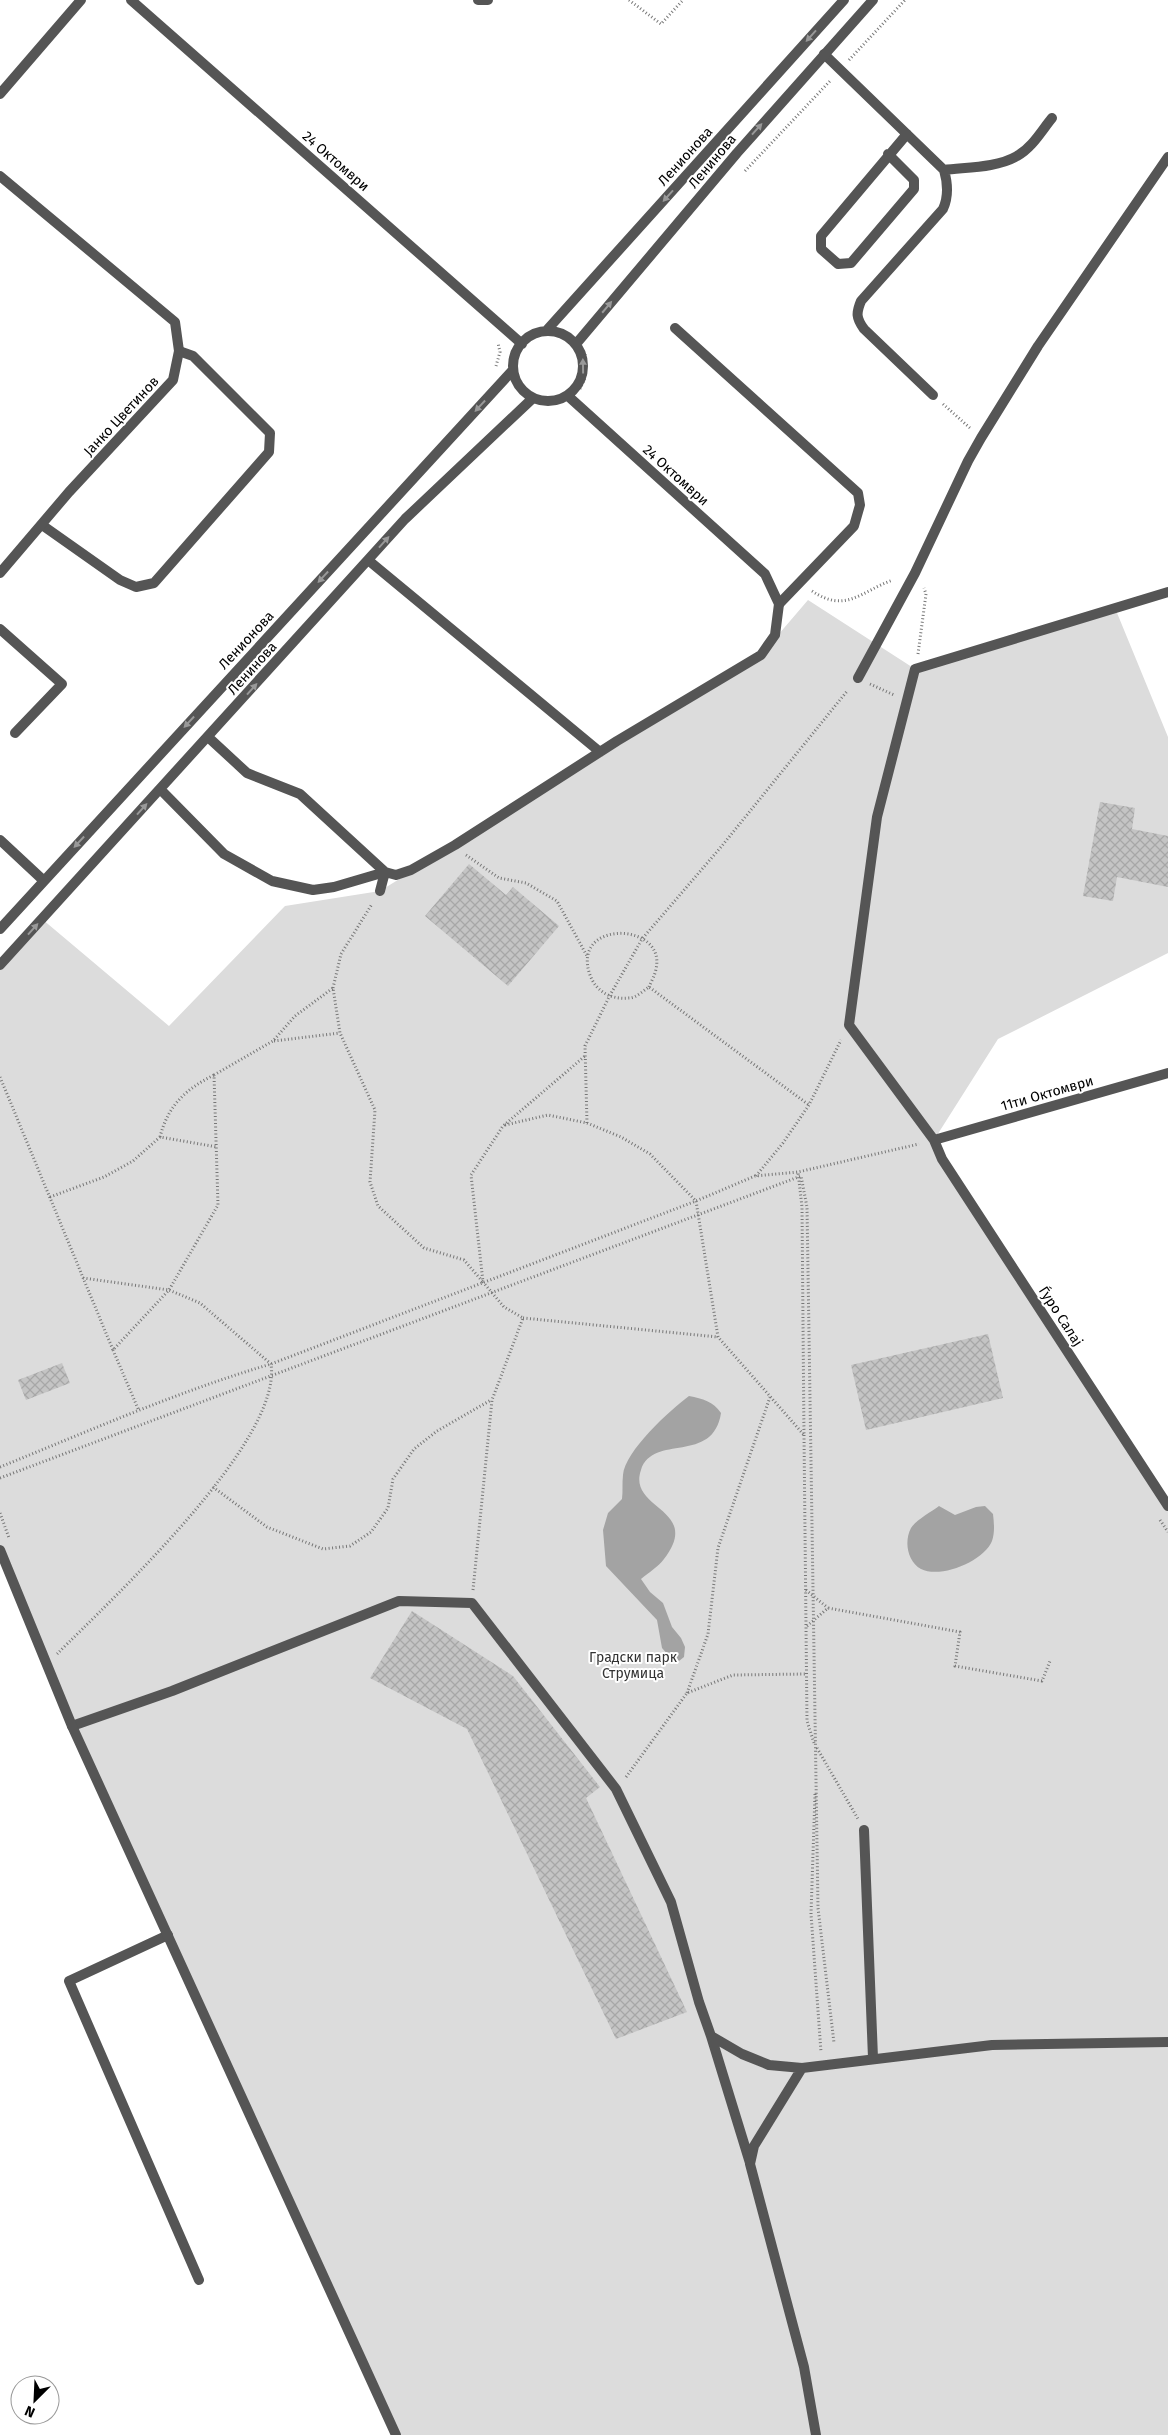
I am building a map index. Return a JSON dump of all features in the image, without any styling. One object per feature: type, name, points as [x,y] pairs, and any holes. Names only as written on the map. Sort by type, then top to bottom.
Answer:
[{"type":"street","points":[[0,94],[81,0]]},
{"type":"street","name":"24 Октомври","points":[[131,0],[522,344]]},
{"type":"street","points":[[478,0],[488,0]]},
{"type":"street","name":"Ленионова","points":[[546,331],[844,0]]},
{"type":"street","name":"Ленинова","points":[[576,344],[736,153],[873,0]]},
{"type":"street","points":[[824,54],[944,170],[948,184],[947,201],[939,216],[861,301],[856,319],[864,329],[934,395]]},
{"type":"street","points":[[944,170],[991,164],[1018,155],[1029,146],[1052,118]]},
{"type":"street","points":[[888,154],[914,180],[914,189],[851,263],[838,264],[820,249],[821,236],[888,154],[906,134]]},
{"type":"street","points":[[858,678],[915,573],[968,461],[981,438],[1038,346],[1168,157]]},
{"type":"street","name":"Јанко Цветинов","points":[[0,176],[175,322],[179,351],[173,380],[0,574]]},
{"type":"street","points":[[208,737],[247,773],[300,794],[385,872],[396,875],[411,870],[455,845],[600,752],[761,655],[775,635],[779,604],[854,526],[859,511],[858,493],[675,328]]},
{"type":"street","points":[[546,331],[557,332],[576,344],[583,360],[582,377],[577,388],[568,396],[557,401],[545,402],[533,398],[523,391],[516,382],[513,370],[514,358],[522,344],[535,334],[546,331]]},
{"type":"street","points":[[42,525],[120,580],[136,587],[154,583],[269,452],[270,433],[194,356],[179,351]]},
{"type":"street","name":"Ленионова","points":[[0,929],[513,370]]},
{"type":"street","name":"24 Октомври","points":[[568,396],[765,574],[779,604]]},
{"type":"street","name":"Ленинова","points":[[0,965],[405,519],[533,398]]},
{"type":"street","points":[[368,560],[600,752]]},
{"type":"street","points":[[848,1025],[877,817],[915,669],[1168,592]]},
{"type":"street","points":[[0,629],[62,684],[15,733]]},
{"type":"street","points":[[160,789],[224,854],[272,881],[313,890],[334,887],[385,872]]},
{"type":"street","points":[[0,840],[43,880]]},
{"type":"street","points":[[380,891],[385,872]]},
{"type":"street","name":"Ѓуро Салај","points":[[848,1025],[934,1140],[942,1159],[1168,1506]]},
{"type":"street","name":"11ти Октомври","points":[[934,1140],[1168,1073]]},
{"type":"street","points":[[0,1550],[72,1726],[396,2435]]},
{"type":"street","points":[[72,1726],[172,1691],[399,1601],[472,1603],[616,1789],[672,1902],[699,2002],[750,2164],[804,2367],[816,2435]]},
{"type":"street","points":[[864,1830],[873,2058]]},
{"type":"street","points":[[168,1934],[69,1981],[199,2280]]},
{"type":"street","points":[[711,2036],[742,2054],[768,2065],[802,2068],[992,2045],[1168,2042]]},
{"type":"street","points":[[750,2164],[754,2146],[802,2068]]},
{"type":"path","points":[[629,0],[661,24],[683,0]]},
{"type":"path","points":[[877,31],[905,0]]},
{"type":"path","points":[[934,395],[981,438]]},
{"type":"path","points":[[800,583],[821,597],[844,602],[857,598],[888,582],[915,573],[923,582],[926,594],[915,669]]},
{"type":"path","points":[[587,1123],[585,1046],[609,997],[642,939],[721,847],[858,678],[907,701]]},
{"type":"path","points":[[455,845],[469,858],[499,878],[526,883],[557,901],[587,957],[593,984],[609,997],[631,998],[649,987],[657,968],[654,950],[642,939],[625,932],[608,934],[594,944],[587,957]]},
{"type":"path","points":[[380,891],[341,954],[333,988],[340,1033],[375,1110],[370,1182],[378,1206],[424,1248],[464,1260],[504,1307],[523,1318],[718,1336]]},
{"type":"path","points":[[649,987],[809,1105]]},
{"type":"path","points":[[50,1197],[104,1177],[133,1161],[160,1137],[163,1126],[180,1096],[197,1084],[273,1041],[295,1016],[333,988]]},
{"type":"path","points":[[756,1176],[783,1143],[809,1105],[848,1025]]},
{"type":"path","points":[[273,1041],[340,1033]]},
{"type":"path","points":[[483,1282],[471,1175],[503,1126],[585,1056]]},
{"type":"path","points":[[113,1350],[169,1290],[218,1205],[214,1075]]},
{"type":"path","points":[[0,1076],[139,1412]]},
{"type":"path","points":[[503,1126],[548,1115],[587,1123],[622,1137],[650,1154],[696,1201],[718,1336],[804,1435]]},
{"type":"path","points":[[160,1137],[217,1147]]},
{"type":"path","points":[[0,1467],[139,1412],[239,1374],[272,1364],[696,1201],[756,1176],[798,1172],[934,1140]]},
{"type":"path","points":[[798,1172],[802,1207],[807,1721],[816,1747],[864,1830]]},
{"type":"path","points":[[0,1478],[802,1176],[807,1207],[818,1908],[834,2043]]},
{"type":"path","points":[[46,1665],[175,1535],[237,1458],[266,1405],[273,1375],[272,1364],[200,1303],[169,1290],[83,1278]]},
{"type":"path","points":[[472,1603],[492,1400],[523,1318]]},
{"type":"path","points":[[616,1789],[688,1693],[708,1634],[718,1548],[770,1396]]},
{"type":"path","points":[[213,1487],[266,1527],[322,1549],[350,1546],[372,1532],[388,1508],[393,1479],[414,1449],[437,1431],[492,1400]]},
{"type":"path","points":[[806,1589],[828,1608],[960,1632],[955,1666],[1042,1681],[1050,1661]]},
{"type":"path","points":[[806,1626],[828,1608]]},
{"type":"path","points":[[688,1693],[733,1675],[807,1674]]},
{"type":"path","points":[[816,1747],[811,1914],[822,2065]]},
{"type":"green space","name":"Градски парк Струмица","points":[[808,600],[915,669],[1115,608],[1168,737],[1168,953],[998,1039],[934,1140],[1168,1506],[1168,2435],[396,2435],[72,1726],[0,1550],[0,965],[42,919],[169,1026],[285,906],[380,891],[761,655]]},
{"type":"shaded area","points":[[689,1396],[707,1401],[718,1409],[721,1413],[716,1429],[707,1439],[695,1444],[657,1453],[648,1459],[641,1470],[640,1483],[644,1494],[670,1519],[675,1529],[674,1542],[664,1559],[641,1579],[650,1592],[663,1603],[672,1627],[681,1638],[685,1647],[684,1657],[679,1661],[669,1656],[662,1648],[657,1620],[606,1566],[603,1530],[608,1513],[622,1499],[623,1475],[631,1455],[660,1421]]},
{"type":"shaded area","points":[[939,1506],[955,1515],[976,1507],[985,1506],[993,1514],[994,1534],[992,1541],[980,1555],[961,1566],[939,1572],[921,1569],[916,1565],[910,1556],[907,1545],[909,1533],[913,1525]]},
{"type":"building","points":[[1100,802],[1135,808],[1132,829],[1168,836],[1168,887],[1117,877],[1113,901],[1083,896]]},
{"type":"building","points":[[469,864],[506,895],[513,887],[559,926],[508,986],[425,916]]},
{"type":"building","points":[[988,1334],[1003,1398],[866,1430],[851,1365]]},
{"type":"building","points":[[62,1363],[70,1383],[26,1400],[18,1380]]},
{"type":"building","points":[[412,1611],[513,1676],[600,1787],[586,1798],[687,2012],[616,2039],[467,1729],[370,1678]]}]
